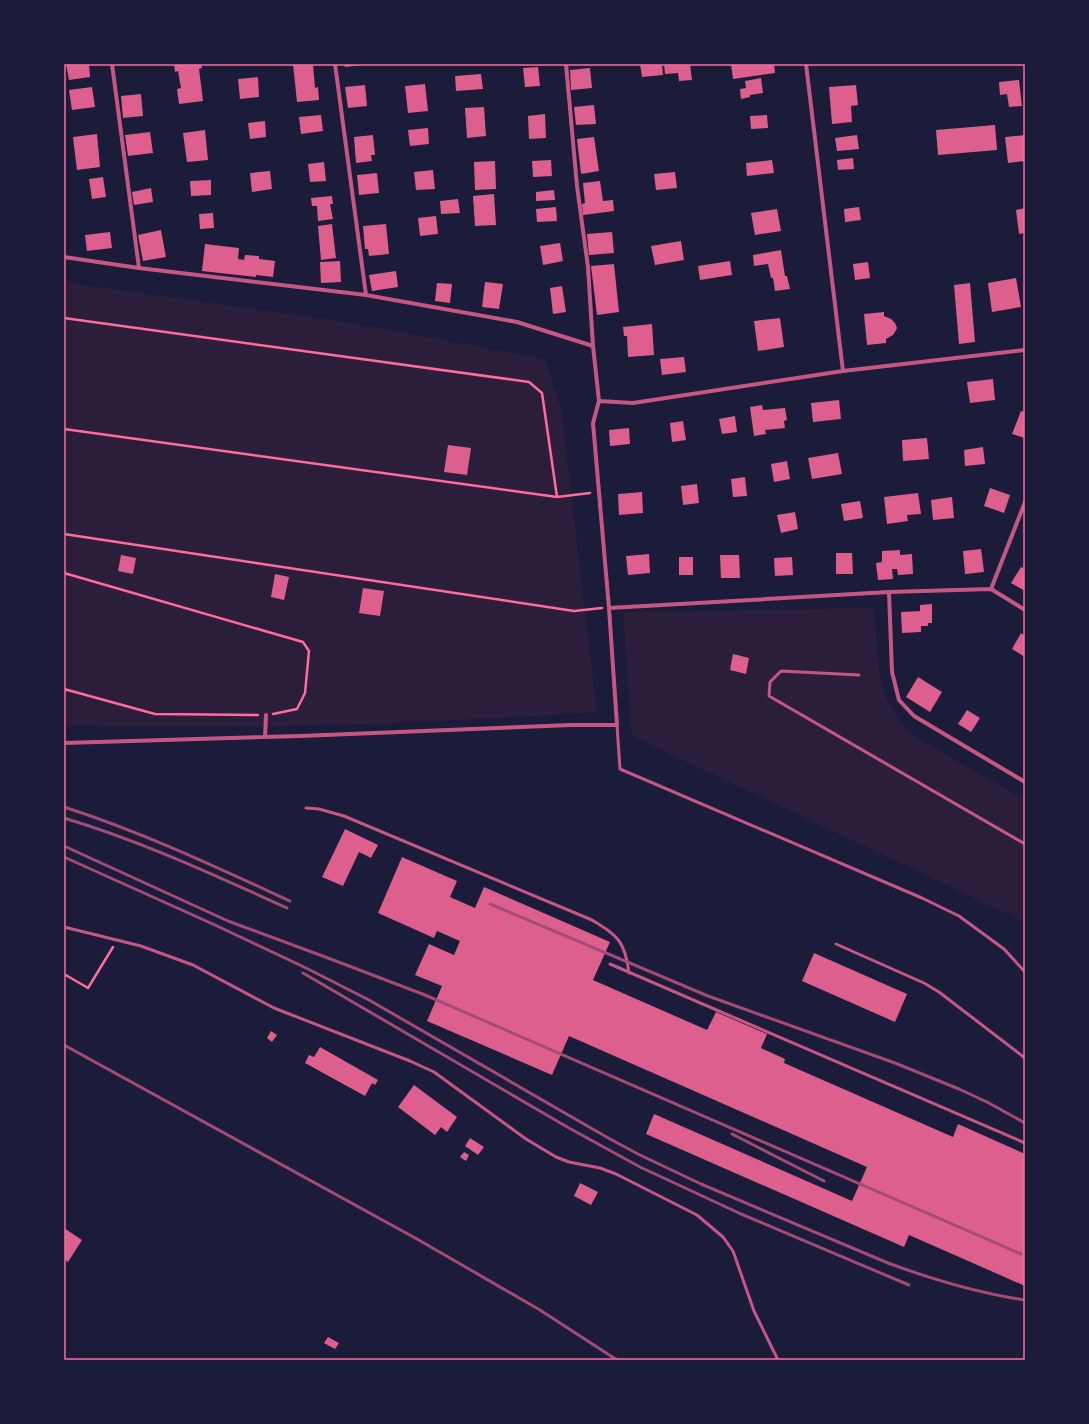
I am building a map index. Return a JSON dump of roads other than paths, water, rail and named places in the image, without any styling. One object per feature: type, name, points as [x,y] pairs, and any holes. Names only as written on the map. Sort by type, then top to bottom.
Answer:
[{"type":"street","points":[[112,64],[139,268]]},
{"type":"street","points":[[335,64],[366,295]]},
{"type":"street","points":[[64,743],[571,725],[617,725],[609,608],[593,423],[599,401],[593,346],[588,267],[577,186],[566,64]]},
{"type":"street","points":[[806,64],[843,371]]},
{"type":"street","points":[[64,257],[139,268],[366,295],[517,322],[593,346]]},
{"type":"street","points":[[599,401],[633,403],[843,371],[1025,350]]},
{"type":"street","points":[[991,589],[1025,502]]},
{"type":"street","points":[[609,608],[889,592],[991,589],[1025,610]]},
{"type":"street","points":[[889,592],[892,672],[899,700],[914,716],[1025,782]]},
{"type":"street","points":[[265,736],[266,715]]},
{"type":"lane","points":[[859,675],[781,671],[770,682],[769,696],[1025,844]]},
{"type":"lane","points":[[617,725],[620,769],[922,898],[959,916],[1004,950],[1025,972]]},
{"type":"lane","points":[[306,808],[319,809],[344,816],[592,920],[608,930],[619,940],[625,950],[629,973]]},
{"type":"lane","points":[[64,927],[141,946],[193,965],[274,1008],[410,1061],[434,1072],[526,1139],[556,1157],[569,1162],[600,1168],[616,1174],[697,1215],[723,1237],[733,1251],[754,1310],[778,1360]]},
{"type":"lane","points":[[836,944],[924,983],[934,989],[1025,1058]]},
{"type":"lane","points":[[610,964],[1025,1143]]},
{"type":"railway","points":[[64,807],[122,827],[207,863],[290,901]]},
{"type":"railway","points":[[64,818],[149,848],[205,871],[287,908]]},
{"type":"railway","points":[[64,846],[228,921],[425,995],[1021,1254]]},
{"type":"railway","points":[[64,857],[215,925],[369,1000],[610,1139],[701,1184],[888,1263],[973,1290],[1025,1300]]},
{"type":"railway","points":[[490,904],[708,996],[895,1063],[959,1089],[987,1102],[1025,1123]]},
{"type":"railway","points":[[303,973],[569,1128],[640,1167],[741,1214],[909,1285]]},
{"type":"railway","points":[[64,1045],[417,1239],[540,1310],[617,1360]]},
{"type":"railway","points":[[732,1134],[824,1181]]}]
